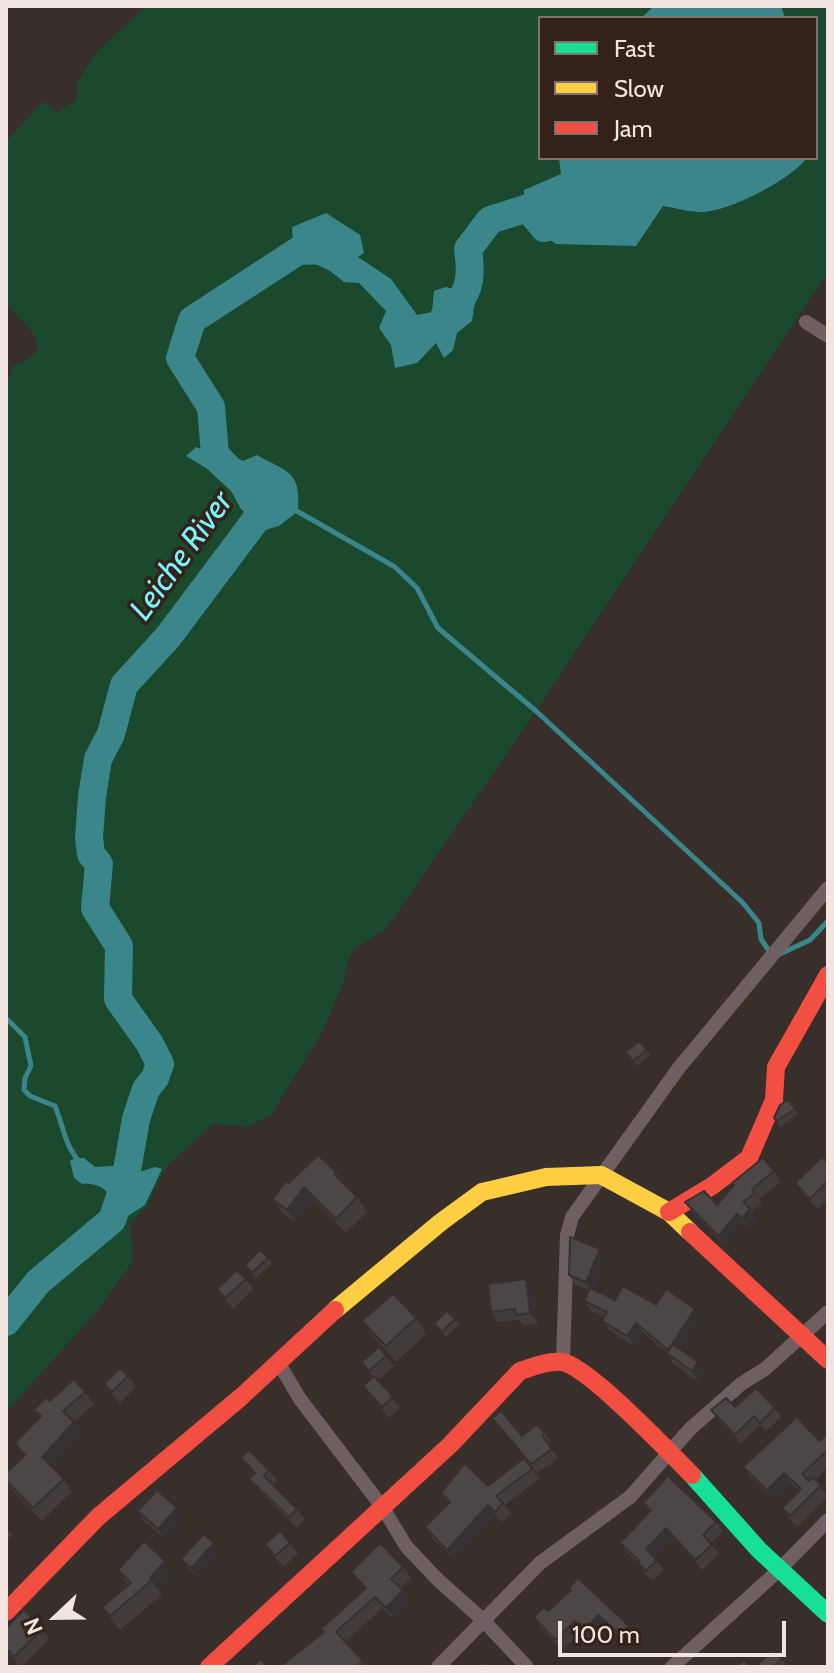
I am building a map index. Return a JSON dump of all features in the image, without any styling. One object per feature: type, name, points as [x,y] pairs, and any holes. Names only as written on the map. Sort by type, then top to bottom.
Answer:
[{"type":"street","points":[[806,322],[828,336]]},
{"type":"street","points":[[563,1362],[567,1235],[572,1217],[678,1069],[828,888]]},
{"type":"street","points":[[669,1212],[712,1186],[749,1158],[774,1100],[776,1067],[828,975]]},
{"type":"street","points":[[6,1612],[98,1517],[196,1436],[383,1268],[482,1192],[546,1177],[601,1175],[669,1212],[828,1360]]},
{"type":"street","points":[[438,1667],[540,1563],[630,1497],[712,1409],[741,1384],[765,1369],[828,1312]]},
{"type":"street","points":[[278,1362],[300,1399],[383,1508],[406,1546],[527,1667]]},
{"type":"street","points":[[209,1667],[450,1445],[520,1371],[563,1362],[600,1387],[670,1452],[779,1570],[828,1614]]},
{"type":"street","points":[[672,1667],[779,1570],[828,1520]]},
{"type":"green space","points":[[146,6],[828,6],[828,271],[536,711],[386,929],[355,948],[322,1032],[271,1115],[247,1127],[213,1124],[166,1167],[147,1206],[130,1223],[133,1261],[97,1311],[6,1412],[6,386],[13,366],[36,352],[38,344],[29,328],[6,302],[6,142],[43,101],[56,112],[76,101],[78,81],[94,55]]},
{"type":"water","points":[[654,6],[781,6],[784,16],[643,16]]},
{"type":"water","points":[[559,160],[805,160],[773,185],[727,207],[701,212],[663,206],[636,246],[556,244],[524,220],[524,190],[561,174]]},
{"type":"water","points":[[326,213],[360,235],[364,253],[358,257],[391,279],[417,315],[432,312],[434,291],[446,287],[462,292],[478,281],[472,321],[457,333],[453,350],[444,358],[436,343],[417,363],[395,368],[391,345],[379,328],[386,311],[359,283],[344,282],[305,259],[293,245],[292,227]]},
{"type":"water","points":[[196,447],[238,463],[257,455],[284,470],[295,480],[298,511],[279,526],[265,530],[241,509],[231,491],[206,468],[186,456]]},
{"type":"water","points":[[84,1158],[95,1167],[126,1165],[136,1173],[155,1167],[162,1169],[145,1205],[100,1234],[95,1228],[106,1213],[109,1198],[99,1186],[82,1184],[74,1178],[70,1161]]},
{"type":"building","points":[[639,1041],[647,1050],[633,1061],[626,1052]]},
{"type":"building","points":[[788,1100],[795,1109],[777,1121],[774,1118],[780,1105]]},
{"type":"building","points":[[318,1155],[357,1197],[336,1219],[304,1187],[287,1210],[273,1199],[286,1181],[289,1183]]},
{"type":"building","points":[[822,1157],[828,1163],[828,1181],[810,1199],[795,1183]]},
{"type":"building","points":[[763,1158],[774,1171],[752,1189],[755,1193],[743,1202],[750,1209],[742,1218],[737,1214],[718,1236],[685,1202],[704,1191],[717,1205],[734,1185],[732,1183]]},
{"type":"building","points":[[570,1237],[600,1249],[586,1282],[569,1275]]},
{"type":"building","points":[[260,1250],[268,1258],[252,1273],[245,1265]]},
{"type":"building","points":[[237,1270],[246,1279],[225,1298],[217,1289]]},
{"type":"building","points":[[526,1279],[530,1313],[516,1315],[515,1309],[491,1312],[488,1284]]},
{"type":"building","points":[[623,1286],[656,1305],[666,1289],[695,1309],[668,1350],[636,1323],[627,1336],[602,1321],[607,1312],[584,1301],[590,1288],[615,1300]]},
{"type":"building","points":[[393,1294],[416,1318],[386,1346],[362,1321]]},
{"type":"building","points":[[447,1311],[455,1319],[442,1332],[434,1323]]},
{"type":"building","points":[[673,1344],[698,1362],[692,1371],[667,1353]]},
{"type":"building","points":[[379,1347],[386,1356],[369,1371],[362,1362]]},
{"type":"building","points":[[120,1368],[128,1376],[112,1392],[104,1384]]},
{"type":"building","points":[[374,1376],[393,1397],[382,1407],[363,1386]]},
{"type":"building","points":[[74,1379],[85,1392],[63,1411],[74,1422],[42,1457],[64,1479],[33,1508],[6,1480],[6,1473],[25,1455],[15,1443],[41,1416],[34,1410],[46,1397],[50,1401]]},
{"type":"building","points":[[756,1388],[775,1408],[760,1423],[754,1416],[735,1435],[711,1410],[726,1398],[735,1407]]},
{"type":"building","points":[[501,1411],[522,1436],[537,1424],[552,1449],[531,1464],[492,1418]]},
{"type":"building","points":[[797,1417],[819,1441],[828,1434],[828,1450],[802,1474],[809,1481],[813,1477],[821,1485],[790,1516],[782,1508],[801,1489],[784,1473],[767,1490],[743,1467]]},
{"type":"building","points":[[249,1450],[269,1470],[264,1476],[297,1509],[289,1517],[249,1479],[255,1473],[241,1458]]},
{"type":"building","points":[[524,1458],[532,1469],[496,1496],[503,1503],[495,1512],[488,1505],[447,1550],[425,1527],[450,1502],[441,1493],[465,1463],[488,1486]]},
{"type":"building","points":[[668,1476],[716,1522],[703,1535],[712,1545],[695,1560],[666,1528],[646,1549],[657,1560],[646,1571],[638,1563],[640,1561],[620,1543],[651,1510],[643,1503]]},
{"type":"building","points":[[157,1490],[177,1508],[158,1529],[138,1511]]},
{"type":"building","points":[[280,1531],[290,1543],[275,1556],[265,1544]]},
{"type":"building","points":[[204,1534],[214,1543],[191,1568],[181,1559]]},
{"type":"building","points":[[144,1541],[165,1561],[150,1578],[151,1581],[110,1616],[102,1607],[131,1583],[118,1570]]},
{"type":"building","points":[[380,1543],[403,1567],[391,1579],[403,1590],[386,1608],[375,1597],[336,1632],[363,1661],[357,1667],[280,1667],[324,1632],[321,1629],[366,1588],[351,1572]]},
{"type":"building","points":[[578,1578],[629,1626],[621,1635],[598,1615],[585,1630],[575,1621],[555,1640],[534,1617],[544,1607],[548,1611],[571,1590],[569,1588]]},
{"type":"building","points":[[24,1610],[42,1629],[14,1657],[6,1648],[6,1628]]},
{"type":"building","points":[[773,1650],[782,1659],[772,1667],[755,1667]]},
{"type":"building","points":[[261,1659],[268,1667],[252,1667]]},
{"type":"building","points":[[744,1660],[750,1667],[737,1667]]},
{"type":"waterway","name":"Leiche River","points":[[444,317],[464,295],[470,270],[468,249],[490,220],[528,208],[544,228],[550,227]]},
{"type":"waterway","name":"Leiche River","points":[[6,1322],[38,1282],[112,1220],[125,1182],[136,1119],[146,1089],[155,1078],[160,1064],[150,1044],[118,999],[119,946],[95,908],[99,864],[91,854],[89,838],[98,759],[111,734],[124,685],[168,637],[255,521],[263,503],[250,480],[230,470],[215,454],[211,407],[180,358],[192,320],[298,251],[329,250],[336,255]]},
{"type":"waterway","points":[[295,510],[395,567],[417,588],[438,628],[536,711],[743,903],[759,923],[761,939],[771,954]]},
{"type":"waterway","points":[[780,954],[810,940],[828,921]]},
{"type":"waterway","points":[[6,1018],[25,1037],[31,1066],[24,1090],[30,1096],[55,1106],[67,1142],[79,1161]]},
{"type":"traffic: fast","points":[[692,1475],[759,1550],[828,1614]]},
{"type":"traffic: slow","points":[[335,1310],[482,1192],[546,1177],[601,1175],[669,1212],[690,1232]]},
{"type":"traffic: jam","points":[[669,1212],[712,1186],[749,1158],[774,1100],[776,1067],[828,975]]},
{"type":"traffic: jam","points":[[690,1232],[828,1360]]},
{"type":"traffic: jam","points":[[6,1612],[98,1517],[241,1397],[335,1310]]},
{"type":"traffic: jam","points":[[209,1667],[450,1445],[520,1371],[552,1362],[574,1367],[628,1412],[692,1475]]}]
